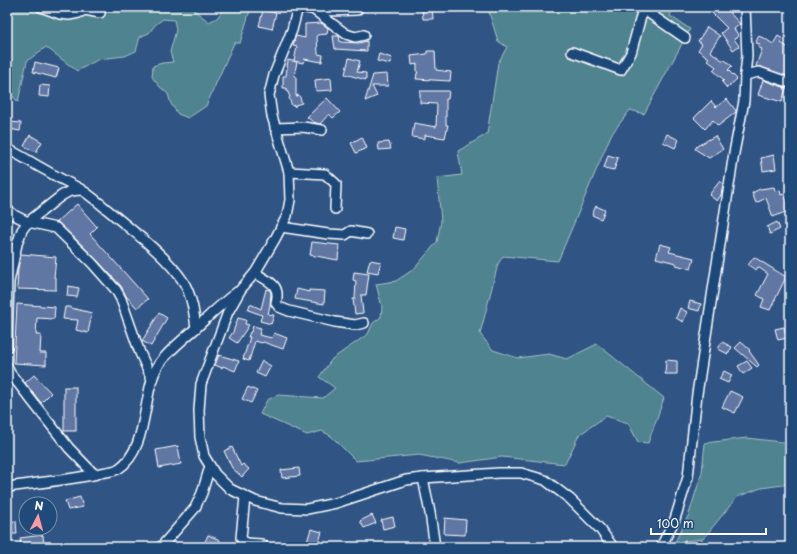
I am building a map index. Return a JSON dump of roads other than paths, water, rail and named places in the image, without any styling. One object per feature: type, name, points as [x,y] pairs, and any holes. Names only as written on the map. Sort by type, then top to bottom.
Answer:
[{"type":"street","points":[[41,7],[60,14],[69,15],[85,10],[100,13]]},
{"type":"street","points":[[298,7],[292,30],[274,75],[269,95],[272,116],[289,172],[290,200],[287,216],[255,273],[241,289],[228,312],[201,384],[199,410],[200,437],[204,456],[215,474],[230,489],[255,501],[282,508],[307,509],[336,503],[406,480],[499,473],[521,473],[545,480],[570,499],[600,529],[613,547]]},
{"type":"street","points":[[301,7],[314,10],[358,10]]},
{"type":"street","points":[[661,547],[675,519],[688,477],[697,394],[734,153],[744,101],[747,56],[745,7]]},
{"type":"street","points":[[572,52],[621,70],[631,53],[639,8],[685,38]]},
{"type":"street","points":[[314,10],[346,34],[355,37],[364,35]]},
{"type":"street","points":[[745,75],[759,72],[790,83]]},
{"type":"street","points":[[276,128],[303,127],[322,130]]},
{"type":"street","points":[[7,149],[81,190],[134,231],[169,264],[190,294],[194,308],[196,328]]},
{"type":"street","points":[[289,172],[325,174],[336,184],[335,209]]},
{"type":"street","points":[[7,347],[9,282],[17,244],[22,230],[28,222],[62,196],[70,191],[81,190]]},
{"type":"street","points":[[7,209],[14,215],[28,222],[56,228],[62,232],[116,290],[121,299],[140,353],[152,379]]},
{"type":"street","points":[[281,227],[328,234],[345,235],[351,231],[367,234]]},
{"type":"street","points":[[255,273],[276,289],[278,294],[276,303],[279,307],[289,311],[355,325],[364,323]]},
{"type":"street","points":[[7,487],[116,470],[126,462],[132,454],[146,413],[152,379],[160,363],[223,302],[241,289]]},
{"type":"street","points":[[7,366],[10,373],[69,448],[94,474]]},
{"type":"street","points":[[161,547],[169,540],[195,508],[202,493],[210,466]]},
{"type":"street","points":[[423,478],[435,547]]},
{"type":"street","points":[[245,497],[241,538],[245,543],[262,544],[265,547]]}]
